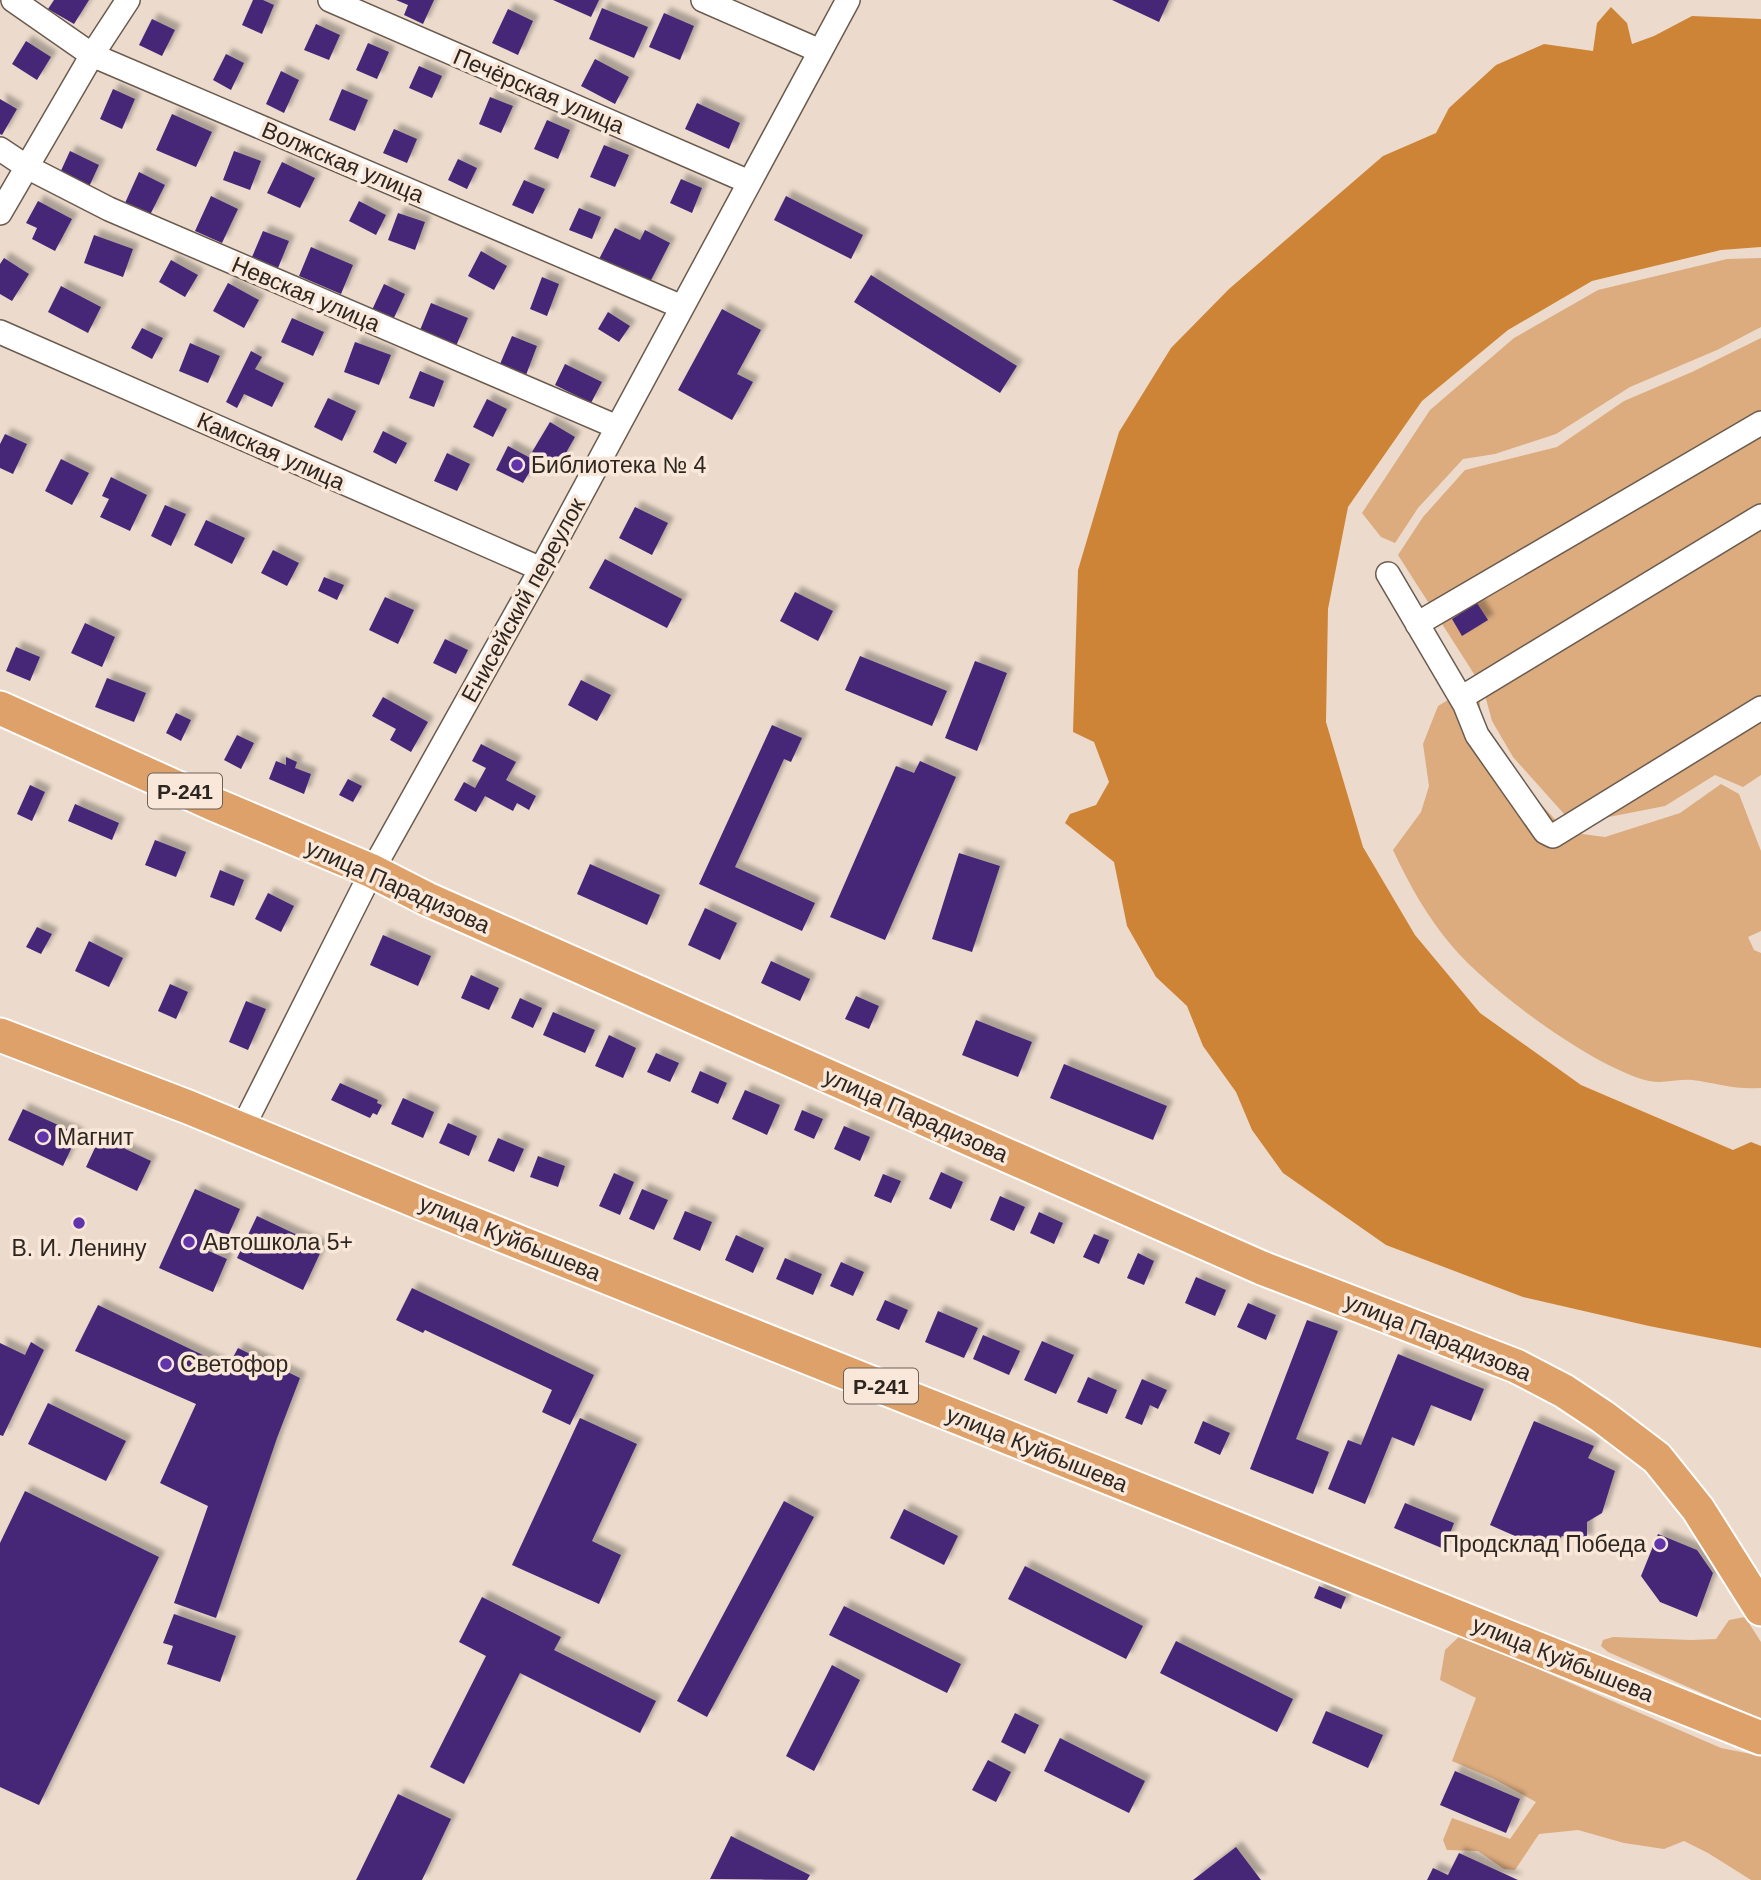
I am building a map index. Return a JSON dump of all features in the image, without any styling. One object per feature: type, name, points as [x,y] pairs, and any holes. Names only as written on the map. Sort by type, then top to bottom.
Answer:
[{"type":"highway","name":"улица Парадизова","points":[[0,708],[1262,1268],[1516,1366],[1604,1417],[1657,1458],[1698,1509],[1761,1609]]},
{"type":"highway","name":"улица Куйбышева","points":[[0,1035],[242,1129],[1761,1738]]},
{"type":"street","name":"Волжская улица","points":[[13,0],[92,55],[682,307]]},
{"type":"street","points":[[0,213],[92,55],[128,0]]},
{"type":"street","name":"Печёрская улица","points":[[330,0],[749,182]]},
{"type":"street","points":[[703,0],[820,51]]},
{"type":"street","name":"Енисейский переулок","points":[[242,1129],[372,871],[541,569],[848,0]]},
{"type":"street","name":"Невская улица","points":[[0,149],[27,167],[109,209],[617,428]]},
{"type":"street","name":"Камская улица","points":[[0,332],[541,569]]},
{"type":"street","points":[[1417,624],[1761,423]]},
{"type":"street","points":[[1461,698],[1761,516]]},
{"type":"street","points":[[1388,574],[1461,698],[1477,735],[1545,832],[1553,836],[1761,708]]},
{"type":"shaded area","points":[[1611,7],[1627,23],[1632,44],[1692,16],[1761,19],[1761,247],[1721,250],[1592,281],[1508,330],[1422,401],[1348,507],[1328,609],[1326,722],[1363,847],[1415,935],[1480,1013],[1581,1085],[1733,1150],[1751,1142],[1761,1146],[1761,1348],[1523,1297],[1386,1245],[1283,1173],[1252,1130],[1236,1092],[1203,1046],[1187,1006],[1156,977],[1127,926],[1114,862],[1065,823],[1070,814],[1096,805],[1109,782],[1094,742],[1073,732],[1078,570],[1119,432],[1171,348],[1229,289],[1383,156],[1436,133],[1449,108],[1496,65],[1544,44],[1593,51],[1597,23]]},
{"type":"shaded area","points":[[1761,258],[1761,327],[1717,350],[1630,387],[1556,434],[1495,454],[1463,459],[1418,508],[1395,543],[1381,537],[1362,513],[1430,410],[1514,338],[1598,290],[1727,259]]},
{"type":"shaded area","points":[[1761,338],[1761,775],[1743,787],[1715,775],[1665,806],[1573,824],[1513,757],[1492,721],[1483,688],[1398,555],[1423,517],[1465,470],[1557,447],[1624,401]]},
{"type":"shaded area","points":[[1466,689],[1479,690],[1481,718],[1503,764],[1567,832],[1605,837],[1680,813],[1721,784],[1739,794],[1761,851],[1761,931],[1748,937],[1754,950],[1761,953],[1761,1088],[1734,1087],[1692,1080],[1649,1081],[1600,1061],[1516,1005],[1469,964],[1434,924],[1393,850],[1421,812],[1429,786],[1423,744],[1438,706]]},
{"type":"shaded area","points":[[1745,1617],[1761,1642],[1761,1719],[1608,1652],[1601,1646],[1603,1640],[1613,1637],[1716,1639],[1729,1620]]},
{"type":"shaded area","points":[[1464,1632],[1496,1651],[1721,1748],[1761,1756],[1761,1880],[1751,1880],[1684,1841],[1664,1849],[1624,1843],[1578,1830],[1539,1834],[1515,1870],[1504,1869],[1478,1851],[1447,1850],[1443,1840],[1452,1818],[1510,1839],[1536,1802],[1494,1779],[1452,1761],[1476,1698],[1440,1680],[1445,1650]]},
{"type":"building","points":[[54,0],[89,0],[74,24],[48,9]]},
{"type":"building","points":[[253,0],[263,0],[274,5],[262,34],[242,25]]},
{"type":"building","points":[[396,0],[434,0],[423,24],[404,15],[408,5]]},
{"type":"building","points":[[553,0],[599,0],[591,17]]},
{"type":"building","points":[[1112,0],[1169,0],[1159,22]]},
{"type":"building","points":[[602,8],[648,27],[634,58],[589,39]]},
{"type":"building","points":[[508,9],[533,21],[518,55],[492,43]]},
{"type":"building","points":[[664,13],[694,26],[680,60],[649,47]]},
{"type":"building","points":[[152,19],[175,30],[162,56],[139,45]]},
{"type":"building","points":[[316,24],[340,35],[329,60],[304,50]]},
{"type":"building","points":[[26,41],[51,57],[37,80],[12,64]]},
{"type":"building","points":[[368,43],[389,52],[377,79],[356,70]]},
{"type":"building","points":[[226,54],[244,63],[231,90],[213,80]]},
{"type":"building","points":[[595,59],[629,77],[615,104],[581,86]]},
{"type":"building","points":[[419,66],[442,76],[432,98],[409,88]]},
{"type":"building","points":[[281,71],[299,80],[284,113],[266,104]]},
{"type":"building","points":[[113,89],[135,99],[122,129],[100,119]]},
{"type":"building","points":[[342,89],[368,100],[355,131],[329,120]]},
{"type":"building","points":[[490,97],[513,106],[501,133],[479,124]]},
{"type":"building","points":[[0,99],[17,109],[2,135],[0,134]]},
{"type":"building","points":[[697,103],[740,123],[729,149],[685,129]]},
{"type":"building","points":[[172,114],[212,132],[196,167],[156,150]]},
{"type":"building","points":[[547,120],[570,130],[558,159],[534,149]]},
{"type":"building","points":[[394,129],[417,139],[407,163],[383,153]]},
{"type":"building","points":[[604,145],[629,155],[615,187],[590,177]]},
{"type":"building","points":[[70,151],[99,165],[88,189],[59,175]]},
{"type":"building","points":[[234,151],[261,161],[250,190],[223,180]]},
{"type":"building","points":[[458,159],[477,168],[467,189],[448,180]]},
{"type":"building","points":[[282,162],[315,178],[300,208],[267,193]]},
{"type":"building","points":[[139,172],[165,185],[150,215],[125,203]]},
{"type":"building","points":[[681,179],[702,188],[692,213],[670,203]]},
{"type":"building","points":[[524,180],[545,189],[533,214],[512,205]]},
{"type":"building","points":[[211,196],[238,209],[222,243],[195,231]]},
{"type":"building","points":[[786,196],[863,235],[851,259],[774,220]]},
{"type":"building","points":[[38,201],[72,219],[55,251],[32,239],[37,228],[26,223]]},
{"type":"building","points":[[359,201],[386,215],[376,235],[349,221]]},
{"type":"building","points":[[579,208],[601,217],[592,239],[569,230]]},
{"type":"building","points":[[398,213],[425,222],[415,250],[388,240]]},
{"type":"building","points":[[615,228],[640,240],[645,230],[670,243],[647,288],[597,263]]},
{"type":"building","points":[[263,231],[289,241],[278,268],[252,257]]},
{"type":"building","points":[[94,235],[133,249],[123,277],[84,263]]},
{"type":"building","points":[[311,247],[353,265],[341,294],[299,276]]},
{"type":"building","points":[[481,251],[507,266],[494,290],[468,276]]},
{"type":"building","points":[[4,258],[29,274],[12,301],[0,294],[0,264]]},
{"type":"building","points":[[171,260],[198,275],[185,297],[159,282]]},
{"type":"building","points":[[871,275],[1017,366],[1000,393],[854,302]]},
{"type":"building","points":[[542,277],[559,284],[547,316],[530,309]]},
{"type":"building","points":[[228,283],[259,300],[244,328],[213,311]]},
{"type":"building","points":[[384,284],[405,294],[393,320],[372,310]]},
{"type":"building","points":[[61,286],[101,307],[88,333],[48,312]]},
{"type":"building","points":[[431,303],[468,318],[456,346],[420,330]]},
{"type":"building","points":[[722,309],[761,330],[737,374],[753,382],[732,420],[678,390]]},
{"type":"building","points":[[608,312],[630,326],[619,342],[598,329]]},
{"type":"building","points":[[292,318],[324,332],[313,356],[281,342]]},
{"type":"building","points":[[142,328],[163,338],[152,359],[131,348]]},
{"type":"building","points":[[512,336],[537,346],[526,375],[500,364]]},
{"type":"building","points":[[355,342],[391,355],[379,385],[344,372]]},
{"type":"building","points":[[190,343],[220,356],[208,383],[179,371]]},
{"type":"building","points":[[251,351],[262,357],[255,369],[284,383],[272,407],[244,394],[237,408],[226,402]]},
{"type":"building","points":[[565,364],[602,382],[591,403],[555,385]]},
{"type":"building","points":[[420,371],[444,381],[434,407],[409,398]]},
{"type":"building","points":[[328,398],[356,411],[342,441],[314,427]]},
{"type":"building","points":[[487,399],[507,409],[493,437],[473,427]]},
{"type":"building","points":[[550,422],[575,437],[558,467],[532,452]]},
{"type":"building","points":[[383,431],[407,443],[396,464],[373,452]]},
{"type":"building","points":[[5,434],[27,444],[13,474],[0,468],[0,444]]},
{"type":"building","points":[[508,446],[536,461],[523,483],[496,470]]},
{"type":"building","points":[[447,453],[470,464],[457,491],[434,481]]},
{"type":"building","points":[[61,459],[89,473],[72,505],[45,491]]},
{"type":"building","points":[[111,477],[147,495],[130,531],[100,517],[109,499],[102,496]]},
{"type":"building","points":[[165,505],[186,514],[171,546],[151,536]]},
{"type":"building","points":[[635,507],[668,523],[652,555],[619,538]]},
{"type":"building","points":[[206,520],[245,538],[232,564],[194,545]]},
{"type":"building","points":[[273,550],[299,563],[287,586],[261,573]]},
{"type":"building","points":[[605,559],[682,599],[667,628],[589,588]]},
{"type":"building","points":[[324,577],[344,585],[337,600],[318,591]]},
{"type":"building","points":[[795,592],[833,611],[818,641],[780,621]]},
{"type":"building","points":[[385,597],[414,610],[398,644],[369,630]]},
{"type":"building","points":[[1477,603],[1488,620],[1462,636],[1452,619]]},
{"type":"building","points":[[85,623],[115,637],[102,667],[71,653]]},
{"type":"building","points":[[445,639],[468,650],[456,674],[433,663]]},
{"type":"building","points":[[16,647],[40,657],[30,681],[6,671]]},
{"type":"building","points":[[860,656],[947,691],[932,726],[845,690]]},
{"type":"building","points":[[975,661],[1007,673],[977,751],[945,738]]},
{"type":"building","points":[[107,678],[146,693],[134,722],[95,707]]},
{"type":"building","points":[[581,680],[611,695],[597,721],[568,705]]},
{"type":"building","points":[[383,697],[428,722],[411,752],[390,740],[396,729],[372,716]]},
{"type":"building","points":[[176,713],[191,720],[181,741],[166,733]]},
{"type":"building","points":[[772,725],[802,738],[791,762],[784,759],[735,867],[815,903],[802,931],[699,884]]},
{"type":"building","points":[[237,735],[254,743],[241,769],[224,760]]},
{"type":"building","points":[[481,744],[516,762],[506,780],[536,796],[529,810],[517,803],[513,811],[485,796],[476,812],[454,800],[464,782],[475,788],[486,768],[472,761]]},
{"type":"building","points":[[286,757],[297,762],[295,768],[311,774],[304,794],[269,779],[276,761],[286,765]]},
{"type":"building","points":[[920,761],[956,777],[885,940],[830,917],[896,766],[914,773]]},
{"type":"building","points":[[348,779],[362,786],[353,802],[339,795]]},
{"type":"building","points":[[30,785],[45,792],[32,821],[17,814]]},
{"type":"building","points":[[75,804],[119,823],[112,840],[68,821]]},
{"type":"building","points":[[155,840],[186,852],[176,877],[145,865]]},
{"type":"building","points":[[959,853],[1000,866],[972,952],[932,939]]},
{"type":"building","points":[[590,864],[660,895],[647,925],[577,894]]},
{"type":"building","points":[[220,870],[244,880],[234,906],[210,897]]},
{"type":"building","points":[[268,893],[294,906],[281,932],[255,919]]},
{"type":"building","points":[[705,908],[737,923],[720,960],[688,945]]},
{"type":"building","points":[[37,927],[52,934],[41,954],[26,947]]},
{"type":"building","points":[[383,935],[431,956],[418,986],[370,965]]},
{"type":"building","points":[[89,941],[123,958],[109,987],[75,971]]},
{"type":"building","points":[[771,961],[810,979],[800,1001],[761,983]]},
{"type":"building","points":[[471,975],[499,988],[489,1010],[461,998]]},
{"type":"building","points":[[170,984],[188,992],[176,1019],[158,1011]]},
{"type":"building","points":[[856,996],[879,1006],[869,1029],[845,1019]]},
{"type":"building","points":[[520,998],[542,1008],[533,1028],[511,1018]]},
{"type":"building","points":[[246,1001],[266,1009],[248,1050],[229,1042]]},
{"type":"building","points":[[553,1012],[595,1030],[585,1053],[543,1035]]},
{"type":"building","points":[[976,1020],[1032,1042],[1018,1077],[962,1055]]},
{"type":"building","points":[[609,1035],[636,1048],[623,1078],[595,1066]]},
{"type":"building","points":[[656,1053],[679,1063],[670,1082],[647,1072]]},
{"type":"building","points":[[1064,1064],[1167,1106],[1153,1140],[1050,1098]]},
{"type":"building","points":[[700,1071],[727,1083],[718,1104],[691,1092]]},
{"type":"building","points":[[340,1083],[378,1100],[377,1103],[382,1105],[377,1115],[373,1113],[370,1118],[331,1100]]},
{"type":"building","points":[[745,1090],[780,1105],[767,1135],[732,1119]]},
{"type":"building","points":[[403,1098],[434,1112],[423,1138],[391,1124]]},
{"type":"building","name":"Магнит","points":[[23,1109],[78,1134],[63,1166],[8,1140]]},
{"type":"building","points":[[802,1110],[823,1119],[814,1139],[794,1130]]},
{"type":"building","points":[[448,1123],[477,1136],[469,1156],[439,1143]]},
{"type":"building","points":[[844,1126],[870,1137],[860,1161],[834,1149]]},
{"type":"building","points":[[100,1137],[151,1161],[137,1191],[86,1167]]},
{"type":"building","points":[[498,1138],[524,1149],[514,1172],[488,1161]]},
{"type":"building","points":[[538,1156],[565,1166],[558,1187],[530,1177]]},
{"type":"building","points":[[941,1172],[963,1182],[951,1209],[929,1199]]},
{"type":"building","points":[[614,1173],[634,1182],[620,1215],[599,1206]]},
{"type":"building","points":[[883,1174],[901,1181],[891,1203],[874,1196]]},
{"type":"building","name":"Автошкола 5+","points":[[195,1189],[240,1209],[228,1236],[213,1229],[204,1249],[227,1259],[213,1292],[159,1268]]},
{"type":"building","points":[[642,1189],[668,1200],[654,1230],[629,1219]]},
{"type":"building","points":[[1000,1196],[1025,1207],[1014,1231],[990,1220]]},
{"type":"building","points":[[685,1211],[712,1222],[700,1251],[673,1239]]},
{"type":"building","points":[[1039,1212],[1063,1223],[1054,1244],[1030,1233]]},
{"type":"building","points":[[257,1216],[323,1247],[303,1290],[237,1258]]},
{"type":"building","points":[[1094,1234],[1109,1240],[1099,1264],[1083,1257]]},
{"type":"building","points":[[736,1235],[764,1248],[753,1273],[725,1260]]},
{"type":"building","points":[[1138,1253],[1154,1261],[1144,1285],[1127,1278]]},
{"type":"building","points":[[785,1258],[822,1274],[813,1295],[776,1279]]},
{"type":"building","points":[[841,1262],[864,1272],[853,1296],[830,1286]]},
{"type":"building","points":[[1196,1277],[1226,1290],[1215,1316],[1185,1303]]},
{"type":"building","points":[[412,1288],[594,1375],[570,1425],[542,1412],[552,1390],[425,1330],[423,1333],[396,1320]]},
{"type":"building","points":[[885,1300],[908,1310],[899,1330],[876,1320]]},
{"type":"building","points":[[1248,1303],[1276,1315],[1266,1340],[1237,1327]]},
{"type":"building","points":[[98,1305],[228,1367],[238,1348],[300,1378],[216,1618],[174,1603],[208,1506],[160,1483],[196,1404],[75,1351]]},
{"type":"building","points":[[938,1311],[978,1328],[964,1358],[925,1342]]},
{"type":"building","points":[[1307,1320],[1338,1331],[1296,1439],[1329,1452],[1313,1494],[1250,1469]]},
{"type":"building","points":[[983,1335],[1020,1351],[1009,1375],[973,1359]]},
{"type":"building","points":[[1042,1341],[1074,1355],[1056,1394],[1024,1380]]},
{"type":"building","points":[[31,1342],[44,1350],[3,1436],[0,1435],[0,1343],[25,1355]]},
{"type":"building","points":[[1398,1354],[1484,1389],[1471,1421],[1431,1405],[1414,1446],[1392,1437],[1365,1504],[1328,1489],[1348,1440],[1361,1445]]},
{"type":"building","points":[[1088,1377],[1117,1390],[1107,1414],[1077,1402]]},
{"type":"building","points":[[1142,1379],[1167,1390],[1158,1409],[1150,1405],[1142,1425],[1125,1418]]},
{"type":"building","points":[[48,1403],[126,1441],[106,1481],[28,1444]]},
{"type":"building","points":[[580,1418],[637,1444],[592,1541],[621,1555],[599,1604],[512,1565]]},
{"type":"building","points":[[1203,1421],[1230,1433],[1220,1455],[1194,1443]]},
{"type":"building","points":[[1534,1421],[1594,1446],[1588,1458],[1615,1471],[1602,1513],[1587,1522],[1587,1541],[1562,1536],[1549,1551],[1490,1525]]},
{"type":"building","points":[[25,1491],[159,1557],[39,1805],[0,1787],[0,1543]]},
{"type":"building","points":[[784,1501],[814,1517],[707,1717],[677,1701]]},
{"type":"building","points":[[1405,1503],[1454,1523],[1444,1549],[1394,1528]]},
{"type":"building","points":[[904,1509],[958,1536],[944,1565],[890,1538]]},
{"type":"building","points":[[1658,1534],[1697,1550],[1713,1573],[1697,1617],[1660,1602],[1641,1576]]},
{"type":"building","points":[[1025,1566],[1143,1626],[1126,1659],[1008,1599]]},
{"type":"building","points":[[1319,1586],[1346,1597],[1341,1609],[1314,1598]]},
{"type":"building","points":[[482,1597],[561,1637],[554,1650],[656,1701],[640,1733],[520,1673],[464,1784],[430,1767],[486,1656],[459,1642]]},
{"type":"building","points":[[844,1606],[961,1664],[947,1693],[829,1635]]},
{"type":"building","points":[[174,1614],[236,1636],[220,1682],[167,1664],[173,1646],[163,1643]]},
{"type":"building","points":[[1176,1641],[1293,1699],[1277,1732],[1160,1673]]},
{"type":"building","points":[[832,1665],[860,1680],[814,1771],[786,1756]]},
{"type":"building","points":[[1326,1711],[1383,1735],[1368,1768],[1312,1743]]},
{"type":"building","points":[[1015,1713],[1039,1725],[1025,1754],[1001,1742]]},
{"type":"building","points":[[1060,1738],[1145,1781],[1129,1813],[1044,1771]]},
{"type":"building","points":[[988,1760],[1011,1772],[996,1802],[972,1790]]},
{"type":"building","points":[[1455,1771],[1520,1799],[1506,1833],[1440,1805]]},
{"type":"building","points":[[398,1794],[451,1819],[422,1880],[356,1880]]},
{"type":"building","points":[[731,1836],[810,1875],[807,1880],[710,1879]]},
{"type":"building","points":[[1236,1847],[1261,1880],[1193,1880]]},
{"type":"building","points":[[1459,1853],[1518,1880],[1427,1880],[1433,1868],[1448,1875]]},
{"type":"place","name":"Библиотека № 4","points":[[517,465]]},
{"type":"place","name":"Магнит","points":[[43,1137]]},
{"type":"place","name":"В. И. Ленину","points":[[79,1223]]},
{"type":"place","name":"Автошкола 5+","points":[[189,1242]]},
{"type":"place","name":"Светофор","points":[[166,1364]]},
{"type":"place","name":"Продсклад Победа","points":[[1660,1544]]}]
